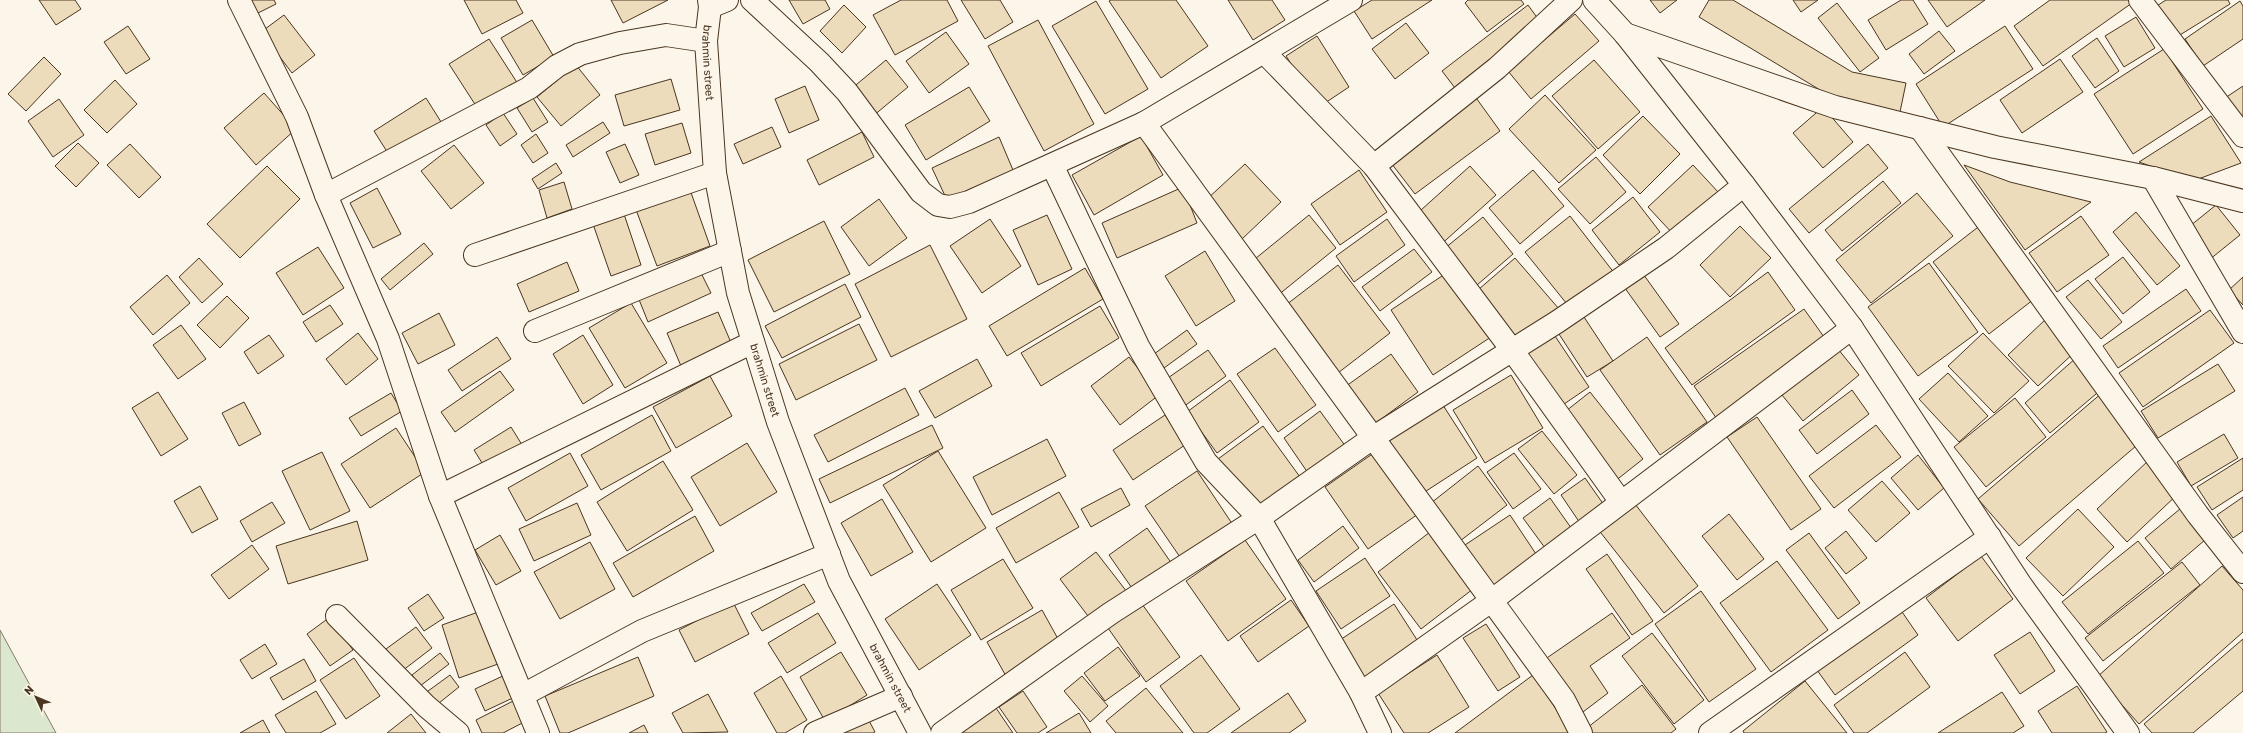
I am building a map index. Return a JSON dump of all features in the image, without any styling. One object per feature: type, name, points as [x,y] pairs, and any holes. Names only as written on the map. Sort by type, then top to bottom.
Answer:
[{"type":"street","points":[[239,0],[297,117],[326,195],[388,339],[440,496],[538,733]]},
{"type":"street","points":[[752,0],[819,62],[847,92],[921,192],[938,205],[950,207],[970,202],[1144,123],[1351,0]]},
{"type":"street","points":[[1374,166],[1497,68],[1571,0]]},
{"type":"street","points":[[1594,0],[1625,34],[1744,185],[1852,328],[2021,585],[2128,733]]},
{"type":"street","points":[[2140,0],[2243,136]]},
{"type":"street","name":"brahmin street","points":[[715,2],[706,41],[715,173],[738,293],[778,422],[839,581],[920,733]]},
{"type":"street","points":[[1625,34],[1835,107],[1995,147],[2153,178],[2243,201]]},
{"type":"street","points":[[326,195],[529,88],[557,66],[580,54],[620,43],[666,35],[706,41]]},
{"type":"street","points":[[1264,52],[1374,166],[1512,350],[1621,502]]},
{"type":"street","points":[[1144,123],[1564,700],[1580,733]]},
{"type":"street","points":[[1920,128],[2198,515],[2243,572]]},
{"type":"street","points":[[1052,165],[1138,346],[1206,462],[1259,518],[1361,693],[1380,733]]},
{"type":"street","points":[[476,255],[715,173]]},
{"type":"street","points":[[2153,178],[2243,332]]},
{"type":"street","points":[[942,733],[1111,613],[1259,518],[1374,437],[1512,350],[1666,248],[1744,185]]},
{"type":"street","points":[[535,331],[730,251]]},
{"type":"street","points":[[1361,693],[1491,601],[1852,328]]},
{"type":"street","points":[[440,496],[753,342]]},
{"type":"street","points":[[1710,733],[1990,537]]},
{"type":"street","points":[[523,696],[642,631],[829,554]]},
{"type":"street","points":[[337,616],[426,706],[458,733]]},
{"type":"street","points":[[815,733],[901,696]]},
{"type":"green space","points":[[0,630],[56,733],[0,733]]},
{"type":"building","points":[[39,0],[75,0],[81,9],[56,25]]},
{"type":"building","points":[[249,0],[274,0],[276,4],[256,14]]},
{"type":"building","points":[[464,0],[516,0],[523,13],[482,34]]},
{"type":"building","points":[[611,0],[668,0],[623,23]]},
{"type":"building","points":[[789,0],[825,0],[830,9],[803,24]]},
{"type":"building","points":[[901,0],[947,0],[958,21],[895,55],[873,15]]},
{"type":"building","points":[[961,0],[1000,0],[1013,22],[985,39]]},
{"type":"building","points":[[1176,0],[1208,46],[1161,78],[1109,1]]},
{"type":"building","points":[[1228,0],[1272,0],[1285,20],[1253,40]]},
{"type":"building","points":[[1372,0],[1432,0],[1372,39],[1354,11]]},
{"type":"building","points":[[1468,0],[1521,0],[1524,4],[1487,32],[1465,3]]},
{"type":"building","points":[[1650,0],[1677,0],[1660,13]]},
{"type":"building","points":[[1709,0],[1733,0],[1852,72],[1906,83],[1900,112],[1835,99],[1699,17]]},
{"type":"building","points":[[1793,0],[1818,0],[1801,12]]},
{"type":"building","points":[[1901,0],[1913,0],[1928,24],[1886,50],[1868,20]]},
{"type":"building","points":[[1928,0],[1985,0],[1947,27]]},
{"type":"building","points":[[2050,0],[2130,0],[2132,3],[2043,66],[2014,26]]},
{"type":"building","points":[[2166,0],[2228,0],[2230,4],[2175,38],[2155,7]]},
{"type":"building","points":[[1096,1],[1148,89],[1105,114],[1052,26]]},
{"type":"building","points":[[2240,1],[2243,6],[2243,39],[2203,66],[2185,39]]},
{"type":"building","points":[[1837,3],[1879,58],[1860,72],[1818,18]]},
{"type":"building","points":[[844,5],[866,27],[842,53],[820,31]]},
{"type":"building","points":[[1528,5],[1541,23],[1455,88],[1442,71]]},
{"type":"building","points":[[1575,14],[1599,41],[1531,99],[1508,71]]},
{"type":"building","points":[[284,15],[315,55],[292,73],[261,32]]},
{"type":"building","points":[[2136,17],[2155,48],[2124,67],[2105,36]]},
{"type":"building","points":[[532,20],[554,57],[523,75],[501,38]]},
{"type":"building","points":[[1038,20],[1094,124],[1044,151],[988,46]]},
{"type":"building","points":[[1406,23],[1429,53],[1395,79],[1372,49]]},
{"type":"building","points":[[128,26],[150,59],[126,74],[104,42]]},
{"type":"building","points":[[2005,26],[2033,69],[1943,127],[1916,84]]},
{"type":"building","points":[[1939,31],[1955,51],[1924,74],[1909,54]]},
{"type":"building","points":[[946,32],[969,64],[929,93],[906,61]]},
{"type":"building","points":[[1317,36],[1349,87],[1319,107],[1286,56]]},
{"type":"building","points":[[2097,38],[2119,71],[2095,88],[2072,56]]},
{"type":"building","points":[[489,39],[518,84],[478,109],[449,64]]},
{"type":"building","points":[[2164,49],[2203,109],[2133,154],[2094,94]]},
{"type":"building","points":[[44,57],[61,74],[26,111],[8,94]]},
{"type":"building","points":[[2060,59],[2083,92],[2022,133],[2000,100]]},
{"type":"building","points":[[886,60],[908,87],[873,116],[851,89]]},
{"type":"building","points":[[1594,60],[1640,112],[1598,149],[1552,96]]},
{"type":"building","points":[[576,65],[600,95],[561,126],[537,97]]},
{"type":"building","points":[[671,79],[680,110],[624,126],[615,95]]},
{"type":"building","points":[[115,80],[137,104],[107,133],[84,110]]},
{"type":"building","points":[[805,86],[819,120],[789,133],[775,99]]},
{"type":"building","points":[[2243,86],[2243,130],[2222,100]]},
{"type":"building","points":[[969,87],[990,121],[926,160],[905,125]]},
{"type":"building","points":[[264,93],[296,129],[256,165],[224,128]]},
{"type":"building","points":[[1474,95],[1500,131],[1415,194],[1388,159]]},
{"type":"building","points":[[1545,95],[1596,150],[1559,183],[1509,129]]},
{"type":"building","points":[[426,98],[443,125],[391,158],[374,131]]},
{"type":"building","points":[[533,98],[548,122],[532,132],[517,108]]},
{"type":"building","points":[[59,99],[84,135],[53,157],[28,121]]},
{"type":"building","points":[[1823,107],[1853,142],[1823,168],[1793,133]]},
{"type":"building","points":[[503,113],[517,134],[500,146],[486,125]]},
{"type":"building","points":[[1643,116],[1680,154],[1640,194],[1603,155]]},
{"type":"building","points":[[2211,116],[2241,163],[2193,181],[2139,162]]},
{"type":"building","points":[[603,122],[610,133],[573,157],[566,145]]},
{"type":"building","points":[[682,123],[691,153],[655,165],[645,134]]},
{"type":"building","points":[[772,127],[781,147],[743,164],[734,144]]},
{"type":"building","points":[[862,132],[874,157],[819,185],[807,160]]},
{"type":"building","points":[[536,134],[548,153],[533,163],[521,145]]},
{"type":"building","points":[[1141,136],[1163,175],[1094,215],[1072,175]]},
{"type":"building","points":[[999,137],[1013,170],[947,200],[932,168]]},
{"type":"building","points":[[78,143],[99,163],[76,187],[55,166]]},
{"type":"building","points":[[130,144],[161,177],[139,198],[107,165]]},
{"type":"building","points":[[625,144],[639,175],[620,183],[606,152]]},
{"type":"building","points":[[1868,144],[1888,168],[1809,233],[1789,209]]},
{"type":"building","points":[[454,145],[484,183],[451,209],[421,171]]},
{"type":"building","points":[[1596,157],[1626,192],[1590,224],[1558,189]]},
{"type":"building","points":[[556,163],[562,173],[538,189],[532,179]]},
{"type":"building","points":[[1245,164],[1281,202],[1242,239],[1206,200]]},
{"type":"building","points":[[1693,165],[1719,193],[1674,235],[1648,207]]},
{"type":"building","points":[[1964,165],[2010,182],[2091,202],[2025,250]]},
{"type":"building","points":[[267,166],[300,199],[240,258],[207,224]]},
{"type":"building","points":[[1470,166],[1496,195],[1437,248],[1411,219]]},
{"type":"building","points":[[1359,170],[1387,212],[1340,245],[1311,204]]},
{"type":"building","points":[[1533,170],[1564,206],[1520,244],[1489,208]]},
{"type":"building","points":[[1883,181],[1901,203],[1842,251],[1825,230]]},
{"type":"building","points":[[564,182],[572,209],[547,218],[539,190]]},
{"type":"building","points":[[689,187],[710,246],[657,266],[635,207]]},
{"type":"building","points":[[1183,187],[1197,223],[1117,258],[1102,223]]},
{"type":"building","points":[[377,188],[401,234],[373,248],[350,203]]},
{"type":"building","points":[[1917,193],[1953,236],[1871,303],[1836,260]]},
{"type":"building","points":[[1633,197],[1660,232],[1619,265],[1592,230]]},
{"type":"building","points":[[879,199],[907,238],[869,266],[841,227]]},
{"type":"building","points":[[2216,205],[2240,235],[2209,260],[2185,230]]},
{"type":"building","points":[[2136,212],[2180,266],[2157,285],[2113,232]]},
{"type":"building","points":[[624,214],[641,265],[611,276],[593,224]]},
{"type":"building","points":[[1047,215],[1072,269],[1038,285],[1013,230]]},
{"type":"building","points":[[1309,215],[1336,248],[1277,296],[1250,263]]},
{"type":"building","points":[[1570,216],[1615,274],[1571,309],[1525,252]]},
{"type":"building","points":[[2081,216],[2109,255],[2057,292],[2029,253]]},
{"type":"building","points":[[1483,217],[1513,254],[1470,291],[1439,253]]},
{"type":"building","points":[[990,219],[1021,266],[982,293],[950,246]]},
{"type":"building","points":[[1387,219],[1405,245],[1354,282],[1336,256]]},
{"type":"building","points":[[824,221],[850,274],[774,312],[748,260]]},
{"type":"building","points":[[1982,224],[2038,296],[1989,334],[1933,262]]},
{"type":"building","points":[[1740,226],[1771,258],[1730,297],[1700,265]]},
{"type":"building","points":[[424,243],[433,254],[390,290],[381,279]]},
{"type":"building","points":[[930,245],[967,319],[891,357],[855,284]]},
{"type":"building","points":[[318,247],[344,288],[303,315],[276,273]]},
{"type":"building","points":[[1414,249],[1432,272],[1380,311],[1362,287]]},
{"type":"building","points":[[1205,251],[1235,301],[1196,326],[1165,276]]},
{"type":"building","points":[[2123,257],[2150,292],[2123,314],[2095,279]]},
{"type":"building","points":[[199,258],[223,284],[202,303],[179,277]]},
{"type":"building","points":[[1515,258],[1559,309],[1514,347],[1471,296]]},
{"type":"building","points":[[567,262],[579,291],[529,312],[517,284]]},
{"type":"building","points":[[1929,263],[1978,332],[1918,376],[1868,307]]},
{"type":"building","points":[[1338,265],[1390,333],[1334,376],[1282,308]]},
{"type":"building","points":[[1085,268],[1103,299],[1007,356],[989,326]]},
{"type":"building","points":[[699,269],[711,293],[648,322],[638,297]]},
{"type":"building","points":[[1641,271],[1679,324],[1660,337],[1622,284]]},
{"type":"building","points":[[1448,272],[1491,337],[1433,375],[1391,310]]},
{"type":"building","points":[[1768,272],[1795,310],[1692,385],[1665,348]]},
{"type":"building","points":[[167,275],[190,303],[153,335],[130,307]]},
{"type":"building","points":[[2243,277],[2243,305],[2229,290]]},
{"type":"building","points":[[2088,280],[2122,322],[2101,339],[2066,297]]},
{"type":"building","points":[[845,284],[861,317],[782,358],[765,326]]},
{"type":"building","points":[[2186,289],[2201,311],[2118,368],[2103,346]]},
{"type":"building","points":[[227,296],[249,318],[220,348],[197,325]]},
{"type":"building","points":[[631,303],[667,363],[625,388],[589,328]]},
{"type":"building","points":[[330,305],[343,324],[316,342],[303,322]]},
{"type":"building","points":[[1100,306],[1119,338],[1041,386],[1021,353]]},
{"type":"building","points":[[1804,309],[1829,344],[1719,422],[1694,386]]},
{"type":"building","points":[[2210,310],[2234,343],[2143,407],[2119,373]]},
{"type":"building","points":[[718,312],[732,345],[681,366],[667,333]]},
{"type":"building","points":[[439,313],[455,345],[418,364],[402,333]]},
{"type":"building","points":[[1582,314],[1613,361],[1587,377],[1557,331]]},
{"type":"building","points":[[2046,319],[2076,351],[2038,386],[2008,355]]},
{"type":"building","points":[[859,324],[877,360],[796,400],[779,364]]},
{"type":"building","points":[[181,325],[206,359],[178,379],[153,345]]},
{"type":"building","points":[[1187,330],[1197,344],[1164,368],[1154,354]]},
{"type":"building","points":[[358,333],[378,359],[346,385],[326,359]]},
{"type":"building","points":[[1553,333],[1589,387],[1548,415],[1511,360]]},
{"type":"building","points":[[1983,333],[2029,381],[1994,413],[1948,366]]},
{"type":"building","points":[[269,335],[284,356],[258,374],[244,352]]},
{"type":"building","points":[[583,335],[613,385],[583,404],[553,354]]},
{"type":"building","points":[[497,337],[511,359],[462,391],[448,370]]},
{"type":"building","points":[[1647,337],[1707,422],[1660,455],[1600,370]]},
{"type":"building","points":[[1275,348],[1316,405],[1278,432],[1237,374]]},
{"type":"building","points":[[1838,349],[1859,375],[1803,421],[1782,395]]},
{"type":"building","points":[[1208,350],[1226,376],[1183,407],[1165,380]]},
{"type":"building","points":[[1391,354],[1418,392],[1369,428],[1342,389]]},
{"type":"building","points":[[1129,357],[1159,395],[1120,425],[1091,386]]},
{"type":"building","points":[[2077,357],[2103,388],[2050,433],[2025,403]]},
{"type":"building","points":[[977,359],[992,386],[935,418],[919,391]]},
{"type":"building","points":[[2218,364],[2235,391],[2158,438],[2141,411]]},
{"type":"building","points":[[500,371],[514,390],[455,432],[441,412]]},
{"type":"building","points":[[1948,373],[1988,416],[1959,442],[1919,399]]},
{"type":"building","points":[[1511,375],[1543,428],[1485,463],[1453,410]]},
{"type":"building","points":[[710,376],[732,416],[676,448],[653,407]]},
{"type":"building","points":[[1230,380],[1259,422],[1217,453],[1187,412]]},
{"type":"building","points":[[905,388],[919,415],[828,462],[814,435]]},
{"type":"building","points":[[1852,390],[1869,414],[1817,454],[1799,430]]},
{"type":"building","points":[[158,392],[188,439],[161,456],[132,408]]},
{"type":"building","points":[[1590,392],[1643,459],[1605,489],[1552,422]]},
{"type":"building","points":[[2103,392],[2143,440],[2019,546],[1978,499]]},
{"type":"building","points":[[391,393],[402,411],[361,436],[349,418]]},
{"type":"building","points":[[2015,398],[2046,437],[1986,487],[1954,447]]},
{"type":"building","points":[[1439,399],[1477,458],[1420,495],[1382,436]]},
{"type":"building","points":[[244,402],[261,434],[239,446],[222,413]]},
{"type":"building","points":[[1320,411],[1346,447],[1308,473],[1284,438]]},
{"type":"building","points":[[652,415],[671,451],[601,490],[581,455]]},
{"type":"building","points":[[1165,415],[1185,445],[1133,480],[1113,450]]},
{"type":"building","points":[[1757,417],[1821,509],[1791,530],[1727,437]]},
{"type":"building","points":[[932,425],[943,448],[830,503],[819,479]]},
{"type":"building","points":[[1876,425],[1901,457],[1834,508],[1809,476]]},
{"type":"building","points":[[1263,426],[1300,477],[1255,510],[1218,459]]},
{"type":"building","points":[[511,427],[524,448],[487,471],[474,450]]},
{"type":"building","points":[[396,428],[425,472],[370,508],[341,464]]},
{"type":"building","points":[[1542,431],[1577,475],[1554,494],[1518,449]]},
{"type":"building","points":[[2224,434],[2238,458],[2191,486],[2177,462]]},
{"type":"building","points":[[1047,439],[1066,476],[992,515],[973,477]]},
{"type":"building","points":[[747,443],[777,492],[720,526],[691,477]]},
{"type":"building","points":[[1378,450],[1421,512],[1368,549],[1325,487]]},
{"type":"building","points":[[938,451],[986,528],[931,562],[883,485]]},
{"type":"building","points":[[322,452],[350,511],[310,530],[282,471]]},
{"type":"building","points":[[570,453],[588,486],[526,521],[508,488]]},
{"type":"building","points":[[1514,453],[1541,489],[1513,509],[1487,472]]},
{"type":"building","points":[[1918,455],[1944,488],[1918,510],[1891,478]]},
{"type":"building","points":[[2243,458],[2243,490],[2212,510],[2197,487]]},
{"type":"building","points":[[2149,460],[2179,493],[2127,542],[2097,509]]},
{"type":"building","points":[[663,461],[693,510],[627,551],[597,502]]},
{"type":"building","points":[[1478,466],[1507,505],[1460,541],[1431,503]]},
{"type":"building","points":[[1197,471],[1233,525],[1182,560],[1145,506]]},
{"type":"building","points":[[1585,478],[1604,505],[1580,523],[1561,495]]},
{"type":"building","points":[[1882,481],[1910,513],[1876,542],[1848,510]]},
{"type":"building","points":[[200,486],[218,519],[192,533],[174,501]]},
{"type":"building","points":[[1121,488],[1130,505],[1091,527],[1081,509]]},
{"type":"building","points":[[1059,492],[1079,527],[1016,563],[996,528]]},
{"type":"building","points":[[2243,497],[2243,531],[2233,538],[2217,515]]},
{"type":"building","points":[[1550,498],[1574,532],[1548,552],[1523,518]]},
{"type":"building","points":[[882,499],[913,552],[871,576],[841,523]]},
{"type":"building","points":[[1632,500],[1698,586],[1664,613],[1597,528]]},
{"type":"building","points":[[272,502],[285,523],[252,542],[240,521]]},
{"type":"building","points":[[577,503],[591,535],[534,561],[519,529]]},
{"type":"building","points":[[2186,504],[2212,534],[2171,569],[2145,538]]},
{"type":"building","points":[[2078,509],[2114,547],[2063,596],[2026,558]]},
{"type":"building","points":[[1729,514],[1764,559],[1737,580],[1702,536]]},
{"type":"building","points":[[1510,515],[1538,557],[1491,589],[1462,547]]},
{"type":"building","points":[[695,516],[714,551],[633,597],[613,563]]},
{"type":"building","points":[[357,521],[368,560],[288,584],[276,546]]},
{"type":"building","points":[[1343,526],[1359,548],[1314,582],[1298,560]]},
{"type":"building","points":[[1147,528],[1172,564],[1134,591],[1109,555]]},
{"type":"building","points":[[1846,531],[1867,558],[1846,574],[1825,548]]},
{"type":"building","points":[[1430,532],[1473,589],[1421,629],[1378,572]]},
{"type":"building","points":[[1809,533],[1860,603],[1838,619],[1786,550]]},
{"type":"building","points":[[500,535],[521,571],[496,585],[475,550]]},
{"type":"building","points":[[1245,540],[1286,599],[1228,641],[1186,581]]},
{"type":"building","points":[[2138,541],[2164,573],[2088,634],[2062,602]]},
{"type":"building","points":[[590,542],[615,589],[560,619],[534,572]]},
{"type":"building","points":[[252,545],[269,569],[229,599],[211,575]]},
{"type":"building","points":[[1096,552],[1127,592],[1091,620],[1060,579]]},
{"type":"building","points":[[1607,554],[1653,621],[1632,635],[1586,569]]},
{"type":"building","points":[[1981,556],[2013,599],[1958,641],[1926,598]]},
{"type":"building","points":[[1365,558],[1390,596],[1341,629],[1316,591]]},
{"type":"building","points":[[1003,559],[1033,608],[981,640],[951,590]]},
{"type":"building","points":[[1777,561],[1828,630],[1771,672],[1720,603]]},
{"type":"building","points":[[2182,562],[2200,585],[2103,661],[2085,638]]},
{"type":"building","points":[[2222,566],[2243,590],[2243,632],[2139,724],[2097,677]]},
{"type":"building","points":[[804,584],[815,602],[762,631],[751,613]]},
{"type":"building","points":[[937,584],[971,635],[919,670],[885,619]]},
{"type":"building","points":[[1701,591],[1756,669],[1709,702],[1655,624]]},
{"type":"building","points":[[428,594],[444,618],[424,631],[408,608]]},
{"type":"building","points":[[1291,600],[1309,626],[1258,662],[1240,636]]},
{"type":"building","points":[[733,602],[749,634],[695,662],[679,630]]},
{"type":"building","points":[[1142,604],[1180,657],[1146,682],[1108,628]]},
{"type":"building","points":[[1394,604],[1419,643],[1365,678],[1340,640]]},
{"type":"building","points":[[1900,609],[1918,635],[1835,695],[1817,670]]},
{"type":"building","points":[[1042,610],[1062,646],[1007,678],[987,642]]},
{"type":"building","points":[[481,611],[498,664],[459,678],[442,625]]},
{"type":"building","points":[[818,613],[836,643],[787,673],[768,643]]},
{"type":"building","points":[[1612,613],[1630,638],[1590,666],[1608,693],[1579,715],[1541,662]]},
{"type":"building","points":[[330,617],[353,650],[330,666],[307,634]]},
{"type":"building","points":[[1486,624],[1520,677],[1498,691],[1463,638]]},
{"type":"building","points":[[416,627],[432,648],[402,671],[386,649]]},
{"type":"building","points":[[2030,632],[2055,671],[2020,694],[1994,655]]},
{"type":"building","points":[[1652,633],[1704,700],[1674,724],[1622,656]]},
{"type":"building","points":[[2243,639],[2243,691],[2193,733],[2152,733],[2144,724]]},
{"type":"building","points":[[265,644],[277,664],[252,679],[240,660]]},
{"type":"building","points":[[1118,647],[1140,676],[1105,701],[1084,673]]},
{"type":"building","points":[[841,652],[867,695],[825,721],[800,677]]},
{"type":"building","points":[[1905,652],[1930,687],[1867,733],[1854,733],[1834,705]]},
{"type":"building","points":[[440,653],[449,664],[420,686],[412,675]]},
{"type":"building","points":[[1201,655],[1240,709],[1207,733],[1194,733],[1160,686]]},
{"type":"building","points":[[1437,655],[1469,707],[1428,733],[1404,733],[1378,693]]},
{"type":"building","points":[[638,657],[654,696],[568,733],[560,733],[545,696]]},
{"type":"building","points":[[354,658],[380,696],[346,719],[320,680]]},
{"type":"building","points":[[304,659],[316,681],[283,700],[270,678]]},
{"type":"building","points":[[507,674],[517,696],[485,711],[475,689]]},
{"type":"building","points":[[450,675],[459,687],[434,707],[424,694]]},
{"type":"building","points":[[1533,675],[1572,733],[1455,733]]},
{"type":"building","points":[[781,676],[807,720],[785,733],[777,733],[754,693]]},
{"type":"building","points":[[1082,676],[1108,706],[1090,722],[1064,691]]},
{"type":"building","points":[[1805,681],[1847,733],[1744,733],[1743,731]]},
{"type":"building","points":[[1642,685],[1676,729],[1671,733],[1584,733],[1583,731]]},
{"type":"building","points":[[2077,686],[2107,732],[2052,733],[2038,711]]},
{"type":"building","points":[[1146,688],[1183,733],[1116,733],[1106,721]]},
{"type":"building","points":[[316,691],[336,724],[320,733],[286,733],[275,715]]},
{"type":"building","points":[[1023,691],[1047,727],[1038,733],[1017,733],[999,707]]},
{"type":"building","points":[[2002,692],[2024,726],[2013,733],[1938,733]]},
{"type":"building","points":[[1288,693],[1306,721],[1289,733],[1231,733]]},
{"type":"building","points":[[708,694],[728,732],[683,733],[672,713]]},
{"type":"building","points":[[517,699],[528,720],[503,733],[482,733],[476,720]]},
{"type":"building","points":[[994,705],[1013,733],[953,733]]},
{"type":"building","points":[[865,713],[875,732],[827,733]]},
{"type":"building","points":[[1079,713],[1091,733],[1046,733]]},
{"type":"building","points":[[411,714],[426,733],[387,733]]},
{"type":"building","points":[[263,720],[270,733],[240,733]]},
{"type":"building","points":[[644,725],[648,733],[629,733]]}]
